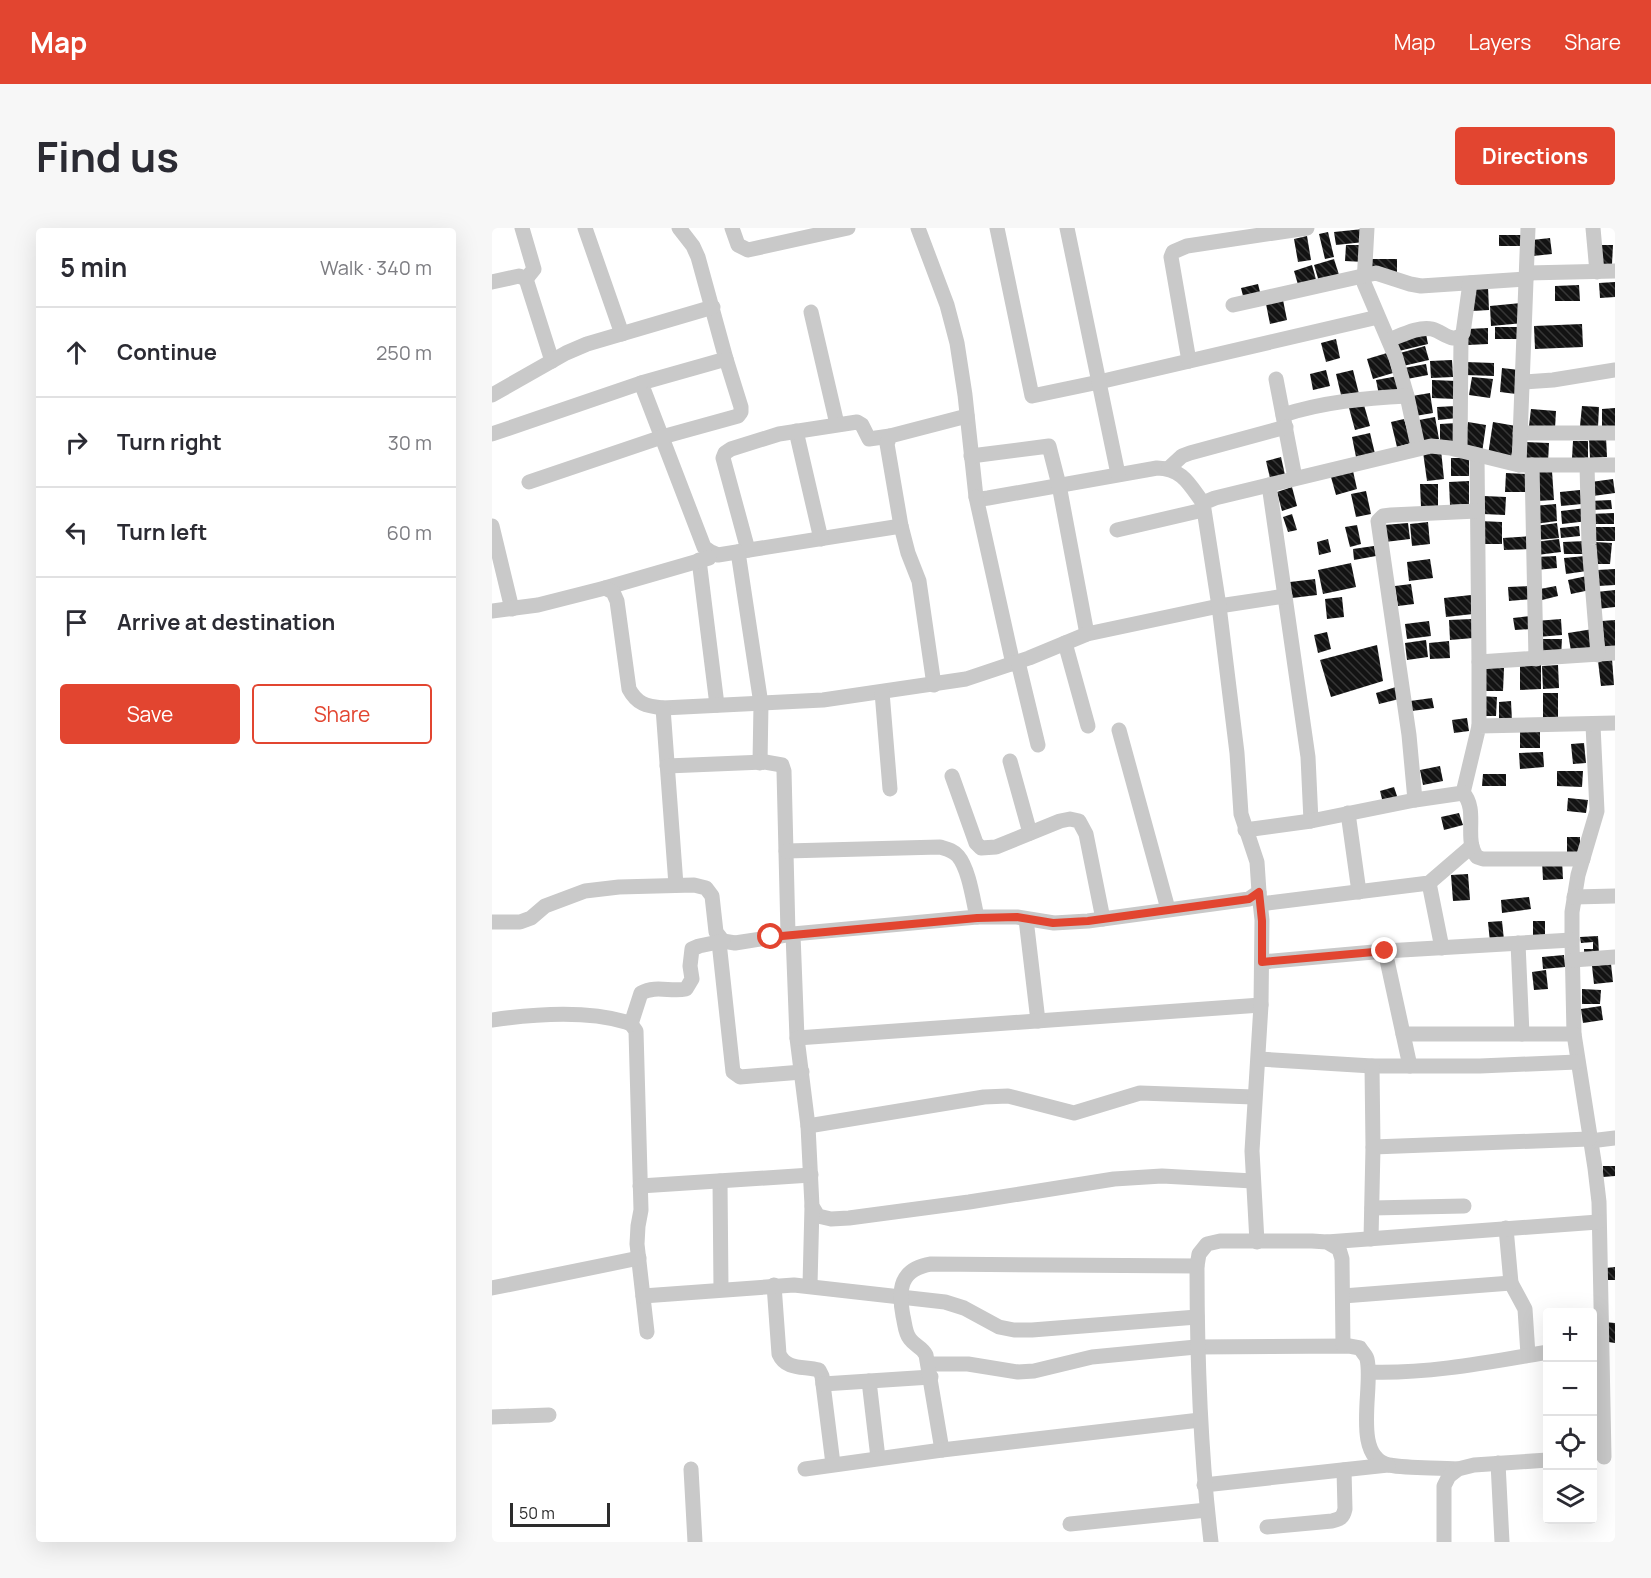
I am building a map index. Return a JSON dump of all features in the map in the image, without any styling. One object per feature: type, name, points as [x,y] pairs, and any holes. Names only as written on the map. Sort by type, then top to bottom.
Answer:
[{"type":"street","points":[[522,228],[534,269],[526,279]]},
{"type":"street","points":[[585,228],[622,334]]},
{"type":"street","points":[[529,482],[662,437],[738,416],[741,412],[698,257],[693,246],[679,228]]},
{"type":"street","points":[[732,228],[738,245],[748,250],[815,232],[848,228]]},
{"type":"street","points":[[918,228],[931,258],[952,322],[967,416],[976,497],[1015,663],[1038,745]]},
{"type":"street","points":[[997,228],[1032,396],[1378,317]]},
{"type":"street","points":[[1067,228],[1118,474]]},
{"type":"street","points":[[1189,361],[1171,257],[1173,252],[1187,246],[1306,228]]},
{"type":"street","points":[[1367,228],[1363,276],[1365,288],[1389,340],[1407,396],[1418,447]]},
{"type":"street","points":[[1528,228],[1520,433],[1526,465],[1536,659]]},
{"type":"street","points":[[1593,228],[1597,272]]},
{"type":"street","points":[[1233,306],[1376,273],[1421,286],[1615,271]]},
{"type":"street","points":[[492,282],[519,276],[526,279],[552,361]]},
{"type":"street","points":[[1460,450],[1461,337],[1470,283]]},
{"type":"street","points":[[492,395],[586,344],[712,307]]},
{"type":"street","points":[[811,312],[837,424]]},
{"type":"street","points":[[1389,340],[1428,328],[1450,338],[1461,337]]},
{"type":"street","points":[[492,434],[641,383],[726,358]]},
{"type":"street","points":[[1522,382],[1553,380],[1615,370]]},
{"type":"street","points":[[1276,379],[1296,478]]},
{"type":"street","points":[[641,383],[704,547],[718,555]]},
{"type":"street","points":[[1169,468],[1182,456],[1284,421],[1321,405],[1363,398],[1407,396]]},
{"type":"street","points":[[760,763],[761,704],[743,551],[723,458],[725,453],[731,449],[796,430],[860,422],[869,439],[872,440],[967,416]]},
{"type":"street","points":[[796,430],[821,538]]},
{"type":"street","points":[[1520,433],[1615,433]]},
{"type":"street","points":[[890,435],[887,444],[901,526],[919,581],[934,685]]},
{"type":"street","points":[[971,456],[1048,446],[1059,485],[1087,634]]},
{"type":"street","points":[[1117,530],[1203,507],[1215,498],[1418,447],[1431,446],[1460,450],[1526,465],[1615,465]]},
{"type":"street","points":[[1463,793],[1479,726],[1477,455]]},
{"type":"street","points":[[1587,465],[1589,545],[1598,655]]},
{"type":"street","points":[[976,497],[988,498],[1118,474],[1169,468],[1184,478],[1203,507],[1219,606],[1237,753],[1241,814],[1257,862],[1262,921],[1259,1059],[1254,1097],[1253,1181],[1257,1242]]},
{"type":"street","points":[[1269,485],[1308,757],[1311,821]]},
{"type":"street","points":[[1415,800],[1410,735],[1378,521],[1383,516],[1391,515],[1477,511]]},
{"type":"street","points":[[492,526],[495,555],[512,609]]},
{"type":"street","points":[[492,611],[538,605],[718,555],[901,526]]},
{"type":"street","points":[[699,561],[717,705]]},
{"type":"street","points":[[605,588],[613,592],[616,602],[628,689],[634,699],[644,705],[663,708],[823,700],[934,685],[966,679],[1015,663],[1087,634],[1219,606],[1285,596]]},
{"type":"street","points":[[1065,643],[1088,726]]},
{"type":"street","points":[[1479,662],[1615,653]]},
{"type":"street","points":[[882,692],[890,789]]},
{"type":"street","points":[[663,708],[676,885]]},
{"type":"street","points":[[1479,726],[1615,723]]},
{"type":"street","points":[[1593,725],[1597,811],[1574,897],[1572,940],[1574,1034],[1598,1186],[1604,1457]]},
{"type":"street","points":[[1119,730],[1168,909]]},
{"type":"street","points":[[1010,761],[1030,833]]},
{"type":"street","points":[[667,766],[760,763],[782,765],[784,771],[790,934],[797,1038],[808,1126],[811,1175],[810,1285]]},
{"type":"street","points":[[952,776],[976,843],[981,848],[989,849]]},
{"type":"street","points":[[1245,830],[1311,821],[1415,800],[1463,793]]},
{"type":"street","points":[[1463,793],[1470,805],[1472,846],[1477,857],[1483,859],[1583,858]]},
{"type":"street","points":[[1348,813],[1359,892]]},
{"type":"street","points":[[963,865],[989,849],[1060,821],[1070,819],[1079,821],[1086,834],[1103,919]]},
{"type":"street","points":[[631,1024],[641,993],[655,988],[678,991],[686,989],[692,979],[690,966],[692,949],[721,941],[735,943],[790,934],[1000,916],[1053,923],[1103,919],[1249,899],[1359,892],[1429,883],[1472,846]]},
{"type":"street","points":[[786,851],[940,847],[950,850],[957,855],[963,865],[977,918]]},
{"type":"street","points":[[1429,883],[1442,948]]},
{"type":"street","points":[[492,922],[520,922],[531,918],[545,906],[585,891],[676,885],[706,888],[712,896],[716,932],[721,941],[733,1072],[740,1077],[802,1072]]},
{"type":"street","points":[[1574,897],[1615,896]]},
{"type":"street","points":[[1026,919],[1038,1021]]},
{"type":"street","points":[[1262,962],[1385,951],[1572,940]]},
{"type":"street","points":[[1518,943],[1521,1034]]},
{"type":"street","points":[[1385,951],[1410,1065]]},
{"type":"street","points":[[1573,960],[1615,957]]},
{"type":"street","points":[[797,1038],[1261,1005]]},
{"type":"street","points":[[492,1020],[548,1014],[619,1020],[631,1024],[636,1031],[641,1210],[637,1235],[647,1332]]},
{"type":"street","points":[[1403,1034],[1574,1034]]},
{"type":"street","points":[[1259,1059],[1372,1066],[1480,1066],[1577,1062]]},
{"type":"street","points":[[1371,1239],[1372,1066]]},
{"type":"street","points":[[808,1126],[984,1097],[1008,1096],[1074,1113],[1140,1093],[1254,1097]]},
{"type":"street","points":[[1373,1147],[1615,1138]]},
{"type":"street","points":[[640,1186],[811,1175]]},
{"type":"street","points":[[812,1206],[818,1216],[831,1219],[969,1202],[1114,1179],[1162,1176],[1253,1181]]},
{"type":"street","points":[[720,1181],[721,1289]]},
{"type":"street","points":[[1372,1208],[1464,1206]]},
{"type":"street","points":[[1211,1542],[1204,1485],[1196,1347],[1197,1266],[1199,1254],[1207,1244],[1220,1241],[1327,1242],[1598,1222]]},
{"type":"street","points":[[1506,1228],[1511,1283],[1525,1309],[1528,1355]]},
{"type":"street","points":[[1327,1242],[1339,1249],[1342,1259],[1343,1345]]},
{"type":"street","points":[[492,1288],[639,1258]]},
{"type":"street","points":[[942,1450],[930,1370],[923,1348],[910,1340],[907,1334],[900,1296],[906,1275],[919,1266],[931,1264],[1197,1266]]},
{"type":"street","points":[[1343,1296],[1511,1283]]},
{"type":"street","points":[[774,1285],[779,1353],[786,1365],[819,1370],[823,1384],[833,1464]]},
{"type":"street","points":[[643,1296],[774,1285],[810,1285],[945,1302],[964,1308],[999,1327],[1032,1330],[1197,1317]]},
{"type":"street","points":[[823,1384],[869,1381],[968,1364],[1018,1372],[1092,1358],[1196,1347],[1343,1345],[1359,1348],[1366,1357],[1369,1372],[1366,1432],[1370,1449],[1376,1460],[1388,1465]]},
{"type":"street","points":[[1369,1372],[1439,1368],[1543,1353]]},
{"type":"street","points":[[869,1381],[878,1458]]},
{"type":"street","points":[[492,1418],[549,1415]]},
{"type":"street","points":[[805,1469],[942,1450],[1200,1420]]},
{"type":"street","points":[[1204,1485],[1388,1465],[1458,1468],[1543,1460]]},
{"type":"street","points":[[1498,1463],[1502,1542]]},
{"type":"street","points":[[1444,1542],[1444,1486],[1449,1476],[1458,1468]]},
{"type":"street","points":[[691,1469],[695,1542]]},
{"type":"street","points":[[1268,1527],[1332,1521],[1341,1518],[1345,1509],[1344,1470]]},
{"type":"street","points":[[1070,1524],[1207,1510]]},
{"type":"building","points":[[1363,229],[1364,242],[1336,245],[1334,232]]},
{"type":"building","points":[[1328,232],[1334,257],[1325,259],[1319,234]]},
{"type":"building","points":[[1499,235],[1522,235],[1522,246],[1499,246]]},
{"type":"building","points":[[1307,236],[1311,260],[1298,262],[1294,239]]},
{"type":"building","points":[[1550,238],[1552,254],[1533,256],[1532,240]]},
{"type":"building","points":[[1346,245],[1364,245],[1364,262],[1345,261]]},
{"type":"building","points":[[1601,245],[1613,245],[1612,264],[1600,264]]},
{"type":"building","points":[[1334,259],[1340,278],[1320,285],[1314,265]]},
{"type":"building","points":[[1368,259],[1397,259],[1397,272],[1368,271]]},
{"type":"building","points":[[1312,265],[1317,283],[1299,288],[1294,271]]},
{"type":"building","points":[[1615,282],[1615,297],[1600,298],[1599,283]]},
{"type":"building","points":[[1258,284],[1261,296],[1244,300],[1241,288]]},
{"type":"building","points":[[1579,285],[1580,301],[1555,301],[1555,286]]},
{"type":"building","points":[[1488,287],[1489,310],[1473,311],[1472,288]]},
{"type":"building","points":[[1283,300],[1287,320],[1270,324],[1266,304]]},
{"type":"building","points":[[1521,303],[1524,323],[1491,326],[1490,306]]},
{"type":"building","points":[[1582,324],[1583,347],[1535,349],[1534,326]]},
{"type":"building","points":[[1495,327],[1523,327],[1523,339],[1495,339]]},
{"type":"building","points":[[1488,328],[1488,344],[1468,345],[1467,329]]},
{"type":"building","points":[[1426,334],[1428,344],[1399,351],[1396,340]]},
{"type":"building","points":[[1336,339],[1340,358],[1326,362],[1321,343]]},
{"type":"building","points":[[1425,346],[1429,360],[1403,366],[1400,353]]},
{"type":"building","points":[[1387,353],[1393,373],[1373,379],[1367,359]]},
{"type":"building","points":[[1452,360],[1453,377],[1431,378],[1430,361]]},
{"type":"building","points":[[1465,362],[1494,363],[1494,376],[1465,375]]},
{"type":"building","points":[[1426,364],[1428,375],[1407,379],[1404,368]]},
{"type":"building","points":[[1502,368],[1519,370],[1516,394],[1500,392]]},
{"type":"building","points":[[1326,370],[1330,386],[1313,390],[1310,374]]},
{"type":"building","points":[[1353,370],[1359,394],[1342,399],[1336,374]]},
{"type":"building","points":[[1398,376],[1400,391],[1379,395],[1376,380]]},
{"type":"building","points":[[1472,377],[1493,379],[1490,398],[1469,395]]},
{"type":"building","points":[[1432,380],[1457,381],[1456,399],[1432,398]]},
{"type":"building","points":[[1430,393],[1433,413],[1415,416],[1412,396]]},
{"type":"building","points":[[1364,405],[1370,426],[1355,430],[1349,408]]},
{"type":"building","points":[[1456,406],[1457,418],[1438,420],[1437,407]]},
{"type":"building","points":[[1582,406],[1599,407],[1598,427],[1580,426]]},
{"type":"building","points":[[1615,408],[1615,428],[1602,428],[1602,409]]},
{"type":"building","points":[[1531,409],[1556,411],[1555,428],[1529,426]]},
{"type":"building","points":[[1435,417],[1439,439],[1422,441],[1419,420]]},
{"type":"building","points":[[1404,419],[1411,443],[1397,447],[1391,422]]},
{"type":"building","points":[[1468,422],[1486,425],[1482,453],[1463,450]]},
{"type":"building","points":[[1493,422],[1516,426],[1511,458],[1488,455]]},
{"type":"building","points":[[1457,423],[1457,442],[1440,442],[1440,424]]},
{"type":"building","points":[[1370,433],[1376,458],[1357,462],[1352,437]]},
{"type":"building","points":[[1606,437],[1607,457],[1590,458],[1589,438]]},
{"type":"building","points":[[1573,441],[1588,441],[1588,459],[1572,458]]},
{"type":"building","points":[[1525,442],[1549,443],[1548,462],[1524,461]]},
{"type":"building","points":[[1441,450],[1444,479],[1427,481],[1423,452]]},
{"type":"building","points":[[1281,457],[1285,475],[1270,478],[1266,461]]},
{"type":"building","points":[[1451,458],[1469,458],[1469,476],[1451,476]]},
{"type":"building","points":[[1353,471],[1357,489],[1336,495],[1331,477]]},
{"type":"building","points":[[1552,471],[1554,500],[1537,501],[1535,472]]},
{"type":"building","points":[[1506,473],[1527,474],[1527,492],[1505,492]]},
{"type":"building","points":[[1613,479],[1615,493],[1593,496],[1591,482]]},
{"type":"building","points":[[1469,481],[1469,504],[1450,505],[1449,482]]},
{"type":"building","points":[[1420,484],[1438,484],[1438,507],[1421,507]]},
{"type":"building","points":[[1292,487],[1297,506],[1282,511],[1277,492]]},
{"type":"building","points":[[1580,490],[1582,504],[1561,506],[1560,492]]},
{"type":"building","points":[[1366,491],[1371,514],[1356,517],[1351,494]]},
{"type":"building","points":[[1484,496],[1506,497],[1505,515],[1483,514]]},
{"type":"building","points":[[1611,500],[1612,509],[1591,510],[1590,501]]},
{"type":"building","points":[[1556,504],[1557,521],[1535,524],[1533,506]]},
{"type":"building","points":[[1586,508],[1588,521],[1562,524],[1561,511]]},
{"type":"building","points":[[1614,513],[1614,524],[1590,524],[1590,514]]},
{"type":"building","points":[[1292,514],[1297,530],[1288,532],[1283,517]]},
{"type":"building","points":[[1480,521],[1502,522],[1502,544],[1480,544]]},
{"type":"building","points":[[1428,522],[1430,544],[1412,546],[1410,524]]},
{"type":"building","points":[[1408,523],[1410,539],[1385,542],[1384,525]]},
{"type":"building","points":[[1557,523],[1559,538],[1537,540],[1535,526]]},
{"type":"building","points":[[1357,525],[1361,544],[1350,547],[1345,527]]},
{"type":"building","points":[[1579,526],[1580,536],[1561,538],[1560,528]]},
{"type":"building","points":[[1590,527],[1615,527],[1615,541],[1590,541]]},
{"type":"building","points":[[1532,536],[1533,549],[1504,550],[1503,538]]},
{"type":"building","points":[[1328,539],[1331,552],[1319,555],[1317,542]]},
{"type":"building","points":[[1559,539],[1561,552],[1537,555],[1535,542]]},
{"type":"building","points":[[1586,541],[1586,554],[1564,554],[1563,542]]},
{"type":"building","points":[[1595,542],[1612,543],[1610,564],[1594,564]]},
{"type":"building","points":[[1374,546],[1376,556],[1354,560],[1353,549]]},
{"type":"building","points":[[1556,556],[1557,568],[1536,570],[1536,557]]},
{"type":"building","points":[[1585,556],[1587,571],[1566,574],[1564,558]]},
{"type":"building","points":[[1430,559],[1433,578],[1409,581],[1407,562]]},
{"type":"building","points":[[1351,563],[1356,587],[1323,594],[1318,570]]},
{"type":"building","points":[[1615,569],[1615,585],[1598,586],[1597,570]]},
{"type":"building","points":[[1587,576],[1590,590],[1571,594],[1568,580]]},
{"type":"building","points":[[1315,579],[1317,595],[1292,598],[1290,582]]},
{"type":"building","points":[[1411,584],[1414,604],[1398,606],[1395,586]]},
{"type":"building","points":[[1532,586],[1532,599],[1509,601],[1508,587]]},
{"type":"building","points":[[1556,586],[1558,596],[1542,600],[1540,589]]},
{"type":"building","points":[[1615,590],[1615,607],[1597,609],[1596,592]]},
{"type":"building","points":[[1471,595],[1473,614],[1446,617],[1444,598]]},
{"type":"building","points":[[1342,597],[1344,617],[1327,619],[1325,599]]},
{"type":"building","points":[[1530,616],[1531,629],[1515,630],[1513,618]]},
{"type":"building","points":[[1472,619],[1473,638],[1450,640],[1449,620]]},
{"type":"building","points":[[1561,619],[1562,635],[1537,637],[1536,621]]},
{"type":"building","points":[[1615,620],[1615,647],[1605,649],[1602,621]]},
{"type":"building","points":[[1429,621],[1431,636],[1407,639],[1405,624]]},
{"type":"building","points":[[1593,629],[1595,647],[1571,651],[1568,633]]},
{"type":"building","points":[[1327,632],[1331,649],[1318,653],[1314,635]]},
{"type":"building","points":[[1539,639],[1562,639],[1561,656],[1539,656]]},
{"type":"building","points":[[1426,640],[1428,657],[1407,660],[1405,643]]},
{"type":"building","points":[[1449,641],[1450,658],[1430,659],[1429,643]]},
{"type":"building","points":[[1377,645],[1383,681],[1331,697],[1320,660]]},
{"type":"building","points":[[1612,659],[1614,685],[1601,686],[1598,661]]},
{"type":"building","points":[[1520,665],[1541,665],[1541,689],[1520,690]]},
{"type":"building","points":[[1558,665],[1559,688],[1543,689],[1542,666]]},
{"type":"building","points":[[1484,668],[1504,668],[1503,691],[1484,691]]},
{"type":"building","points":[[1396,687],[1399,699],[1379,704],[1376,693]]},
{"type":"building","points":[[1543,693],[1558,693],[1558,719],[1543,720]]},
{"type":"building","points":[[1480,696],[1497,697],[1496,716],[1480,716]]},
{"type":"building","points":[[1432,698],[1434,708],[1412,711],[1410,701]]},
{"type":"building","points":[[1511,701],[1512,721],[1499,721],[1499,702]]},
{"type":"building","points":[[1467,718],[1469,731],[1454,733],[1452,720]]},
{"type":"building","points":[[1520,730],[1540,730],[1540,748],[1520,748]]},
{"type":"building","points":[[1584,743],[1586,763],[1573,764],[1571,744]]},
{"type":"building","points":[[1543,752],[1544,767],[1520,769],[1519,753]]},
{"type":"building","points":[[1440,766],[1443,781],[1423,785],[1420,770]]},
{"type":"building","points":[[1557,771],[1583,771],[1582,787],[1557,786]]},
{"type":"building","points":[[1483,774],[1506,774],[1506,786],[1482,786]]},
{"type":"building","points":[[1394,787],[1398,799],[1383,803],[1380,791]]},
{"type":"building","points":[[1568,798],[1588,800],[1586,813],[1567,811]]},
{"type":"building","points":[[1459,813],[1463,825],[1444,830],[1441,817]]},
{"type":"building","points":[[1567,837],[1580,837],[1580,854],[1567,854]]},
{"type":"building","points":[[1562,860],[1563,879],[1543,880],[1542,861]]},
{"type":"building","points":[[1468,874],[1470,900],[1453,901],[1451,875]]},
{"type":"building","points":[[1529,897],[1531,909],[1502,913],[1501,900]]},
{"type":"building","points":[[1502,921],[1504,940],[1490,942],[1488,922]]},
{"type":"building","points":[[1533,921],[1545,921],[1545,937],[1533,937]]},
{"type":"building","points":[[1598,936],[1599,954],[1584,955],[1584,949],[1593,949],[1593,942],[1581,943],[1580,937]]},
{"type":"building","points":[[1564,955],[1565,967],[1543,969],[1542,957]]},
{"type":"building","points":[[1611,964],[1613,982],[1594,984],[1592,966]]},
{"type":"building","points":[[1546,970],[1548,989],[1534,990],[1532,972]]},
{"type":"building","points":[[1582,989],[1601,990],[1600,1004],[1582,1004]]},
{"type":"building","points":[[1601,1006],[1603,1020],[1583,1023],[1581,1009]]},
{"type":"building","points":[[1603,1166],[1615,1166],[1615,1176],[1603,1177]]},
{"type":"building","points":[[1615,1267],[1615,1280],[1607,1280],[1606,1268]]},
{"type":"building","points":[[1604,1322],[1615,1323],[1615,1343],[1602,1341]]},
{"type":"route","points":[[771,937],[888,924],[1000,916],[1053,923],[1088,921],[1249,899],[1259,892],[1263,936],[1262,962],[1385,951]]}]
